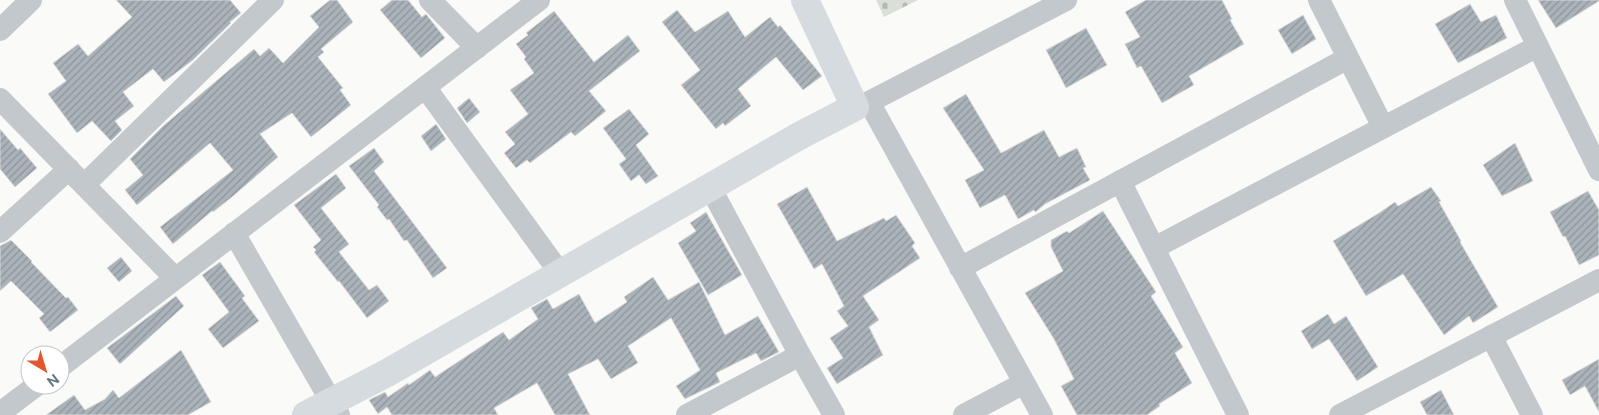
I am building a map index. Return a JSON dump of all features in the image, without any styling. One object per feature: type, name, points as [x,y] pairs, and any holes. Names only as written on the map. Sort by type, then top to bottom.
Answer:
[{"type":"street","points":[[0,30],[31,0]]},
{"type":"street","points":[[84,185],[272,0]]},
{"type":"street","points":[[430,0],[476,48]]},
{"type":"street","points":[[70,359],[539,0]]},
{"type":"street","points":[[805,0],[862,105],[960,268],[1042,415]]},
{"type":"street","points":[[306,415],[336,408],[386,373],[802,135],[1066,0]]},
{"type":"street","points":[[1318,0],[1383,128]]},
{"type":"street","points":[[1515,0],[1599,170]]},
{"type":"street","points":[[1154,248],[1538,46]]},
{"type":"street","points":[[960,268],[1348,58]]},
{"type":"street","points":[[425,87],[560,273]]},
{"type":"street","points":[[0,99],[175,278]]},
{"type":"street","points":[[0,232],[68,169]]},
{"type":"street","points":[[1120,181],[1238,415]]},
{"type":"street","points":[[710,187],[834,415]]},
{"type":"street","points":[[234,233],[336,408]]},
{"type":"street","points":[[1340,415],[1599,280]]},
{"type":"street","points":[[1491,336],[1532,415]]},
{"type":"street","points":[[687,415],[800,355]]},
{"type":"street","points":[[964,415],[1024,383]]},
{"type":"street","points":[[0,413],[24,395]]},
{"type":"green space","points":[[876,0],[918,0],[884,17]]},
{"type":"building","points":[[116,0],[230,0],[241,13],[193,60],[164,82],[153,69],[123,92],[134,106],[115,121],[122,130],[111,141],[92,121],[77,133],[48,94],[66,81],[53,63],[78,44],[88,56],[132,17]]},
{"type":"building","points":[[330,0],[337,0],[353,22],[321,49],[324,52],[318,57],[343,88],[340,90],[351,105],[311,137],[292,113],[260,134],[278,157],[173,244],[160,227],[233,170],[210,143],[137,205],[125,190],[143,175],[130,159],[163,126],[254,49],[260,56],[269,48],[283,63],[319,27],[310,16]]},
{"type":"building","points":[[392,0],[408,0],[422,17],[426,14],[445,38],[421,58],[380,10]]},
{"type":"building","points":[[1146,0],[1222,0],[1232,19],[1230,20],[1244,44],[1189,76],[1194,85],[1162,103],[1141,66],[1137,68],[1125,44],[1140,37],[1125,12]]},
{"type":"building","points":[[1538,0],[1599,0],[1599,1],[1556,28]]},
{"type":"building","points":[[1470,4],[1481,22],[1496,15],[1507,38],[1458,63],[1435,24]]},
{"type":"building","points":[[677,10],[695,32],[728,11],[745,37],[770,17],[778,27],[780,25],[822,76],[803,90],[776,57],[738,89],[751,106],[725,126],[723,123],[716,129],[681,85],[700,70],[662,22]]},
{"type":"building","points":[[554,11],[594,62],[628,35],[640,51],[589,91],[606,111],[575,136],[571,132],[530,163],[527,160],[516,168],[504,153],[515,144],[505,132],[528,114],[510,90],[534,73],[524,59],[526,57],[516,44],[528,35],[526,33]]},
{"type":"building","points":[[1303,15],[1316,39],[1292,54],[1278,30]]},
{"type":"building","points":[[1086,28],[1107,65],[1066,88],[1046,50]]},
{"type":"building","points":[[966,94],[1001,153],[1044,130],[1059,157],[1077,148],[1086,167],[1083,168],[1090,180],[1045,204],[1037,211],[1035,212],[1034,210],[1018,219],[1005,195],[980,208],[965,180],[984,170],[943,108]]},
{"type":"building","points":[[469,98],[480,112],[467,123],[457,108]]},
{"type":"building","points":[[629,109],[649,134],[636,145],[658,176],[646,184],[639,175],[631,181],[619,164],[626,159],[603,128]]},
{"type":"building","points":[[436,124],[446,139],[431,151],[421,136]]},
{"type":"building","points":[[0,129],[37,168],[15,187],[0,169]]},
{"type":"building","points":[[1515,143],[1533,181],[1502,196],[1483,165]]},
{"type":"building","points":[[374,148],[384,162],[374,171],[447,268],[433,278],[407,240],[404,241],[389,219],[387,220],[377,207],[379,205],[349,166]]},
{"type":"building","points":[[336,174],[346,188],[321,208],[349,244],[339,252],[369,290],[377,285],[389,301],[367,318],[314,252],[316,250],[313,247],[321,240],[294,205]]},
{"type":"building","points":[[807,187],[837,241],[884,218],[886,221],[896,215],[915,243],[912,246],[920,258],[863,296],[879,320],[869,327],[883,355],[837,384],[827,368],[843,358],[830,338],[848,326],[837,311],[844,306],[822,264],[814,269],[777,204]]},
{"type":"building","points":[[1431,187],[1441,201],[1439,202],[1460,242],[1498,307],[1473,323],[1469,316],[1444,335],[1403,274],[1366,296],[1333,241],[1395,202],[1398,206]]},
{"type":"building","points":[[1588,191],[1599,210],[1599,255],[1579,265],[1565,236],[1563,237],[1550,212]]},
{"type":"building","points":[[1103,211],[1156,292],[1151,296],[1183,347],[1175,353],[1192,383],[1159,404],[1160,406],[1147,415],[1077,415],[1061,386],[1074,379],[1054,339],[1025,293],[1063,271],[1051,247],[1051,240],[1067,231],[1069,233]]},
{"type":"building","points":[[706,212],[742,275],[708,295],[678,243],[696,231],[690,223]]},
{"type":"building","points":[[11,240],[66,298],[68,297],[78,310],[50,332],[39,318],[44,314],[11,281],[0,291],[0,246]]},
{"type":"building","points":[[121,257],[132,271],[119,282],[107,268]]},
{"type":"building","points":[[220,262],[245,296],[242,298],[259,321],[223,348],[208,329],[229,312],[202,275]]},
{"type":"building","points":[[653,277],[668,300],[699,282],[725,335],[758,316],[779,352],[761,361],[756,353],[716,373],[720,382],[685,399],[676,386],[700,370],[671,318],[628,346],[638,363],[611,379],[598,359],[568,374],[590,415],[555,415],[537,383],[494,408],[498,415],[392,415],[387,407],[378,414],[369,400],[385,392],[388,397],[430,370],[435,377],[503,332],[509,340],[538,319],[531,308],[547,299],[553,309],[579,294],[595,323],[627,302],[624,297]]},
{"type":"building","points":[[176,296],[184,306],[120,364],[107,348]]},
{"type":"building","points":[[1328,314],[1334,324],[1346,316],[1378,367],[1357,381],[1329,339],[1312,349],[1301,331]]},
{"type":"building","points":[[181,350],[211,402],[188,415],[46,415],[74,395],[85,410],[105,399],[113,390],[119,398]]},
{"type":"building","points":[[1599,359],[1599,412],[1585,386],[1570,395],[1562,380]]},
{"type":"building","points":[[1441,390],[1454,415],[1427,415],[1420,402]]}]
